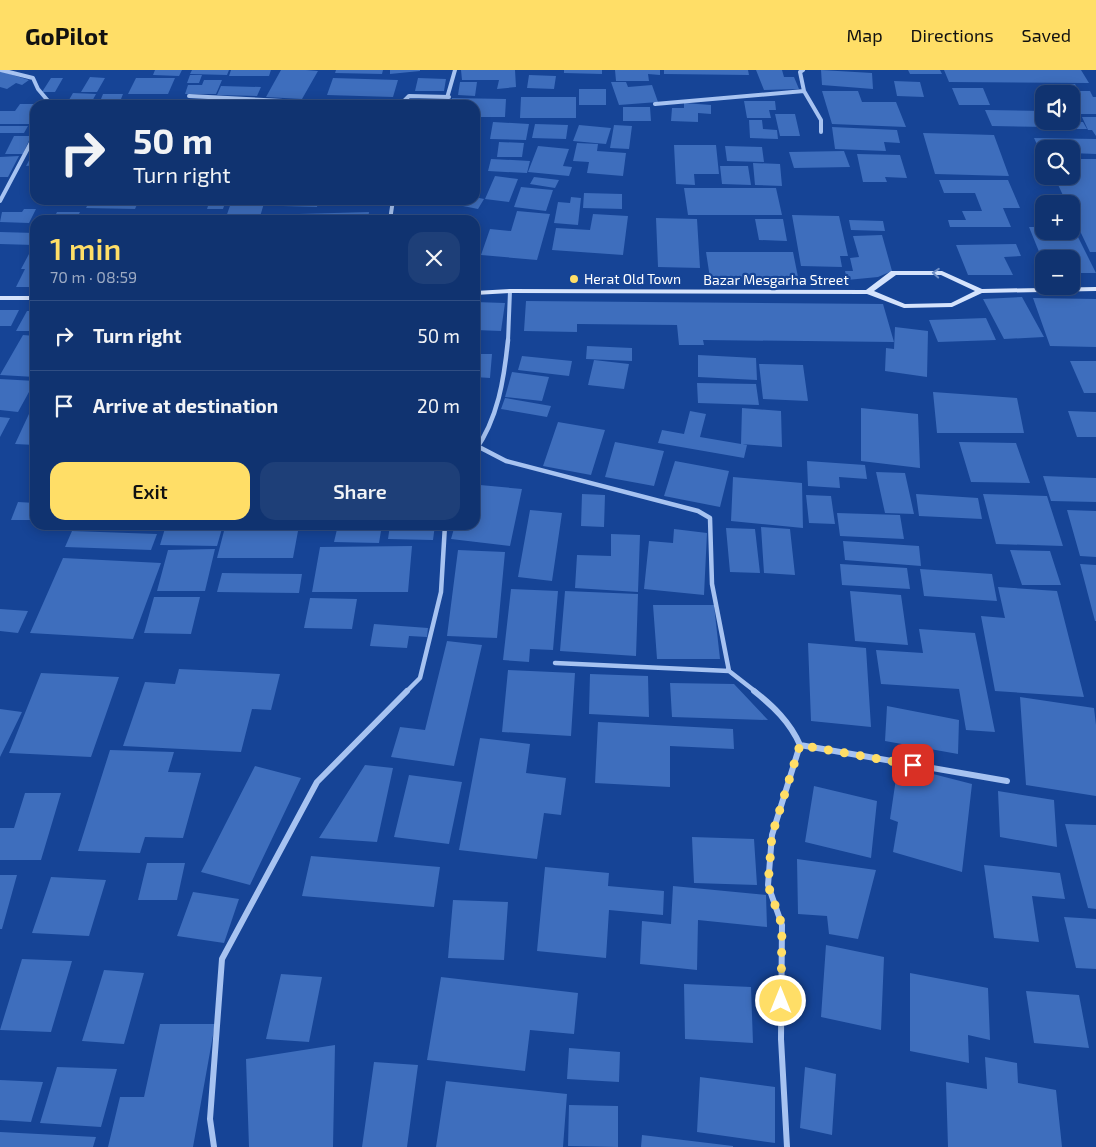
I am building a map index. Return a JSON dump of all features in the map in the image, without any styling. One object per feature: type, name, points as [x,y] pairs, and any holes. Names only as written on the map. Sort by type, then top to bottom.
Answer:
[{"type":"street","points":[[1,70],[34,78],[38,88],[47,100]]},
{"type":"street","points":[[448,100],[454,70]]},
{"type":"street","points":[[803,70],[800,72],[804,91],[821,120],[821,132]]},
{"type":"street","points":[[655,104],[804,91]]},
{"type":"street","points":[[189,96],[270,100]]},
{"type":"street","points":[[405,100],[409,96],[449,97]]},
{"type":"street","points":[[0,201],[30,144]]},
{"type":"street","name":"Bazar Mesgarha Street","points":[[868,292],[894,273],[942,273],[981,291]]},
{"type":"street","name":"Bazar Mesgarha Street","points":[[480,293],[510,291],[868,292],[904,306],[933,306],[952,305],[981,291],[1096,289]]},
{"type":"street","points":[[480,444],[491,427],[508,353],[510,291]]},
{"type":"street","points":[[0,298],[30,298]]},
{"type":"street","points":[[480,450],[506,461],[698,512],[710,518],[712,584],[729,671]]},
{"type":"street","points":[[214,1147],[210,1119],[222,959],[316,782],[420,678],[441,592],[445,530]]},
{"type":"street","points":[[555,664],[729,671],[773,706],[794,731],[800,745],[772,835],[768,885],[782,925],[781,1039],[787,1147]]},
{"type":"street","points":[[800,745],[1007,781]]},
{"type":"building","points":[[155,70],[182,70],[179,76],[153,75]]},
{"type":"building","points":[[192,70],[229,70],[227,75],[190,74]]},
{"type":"building","points":[[231,70],[271,70],[269,76],[229,76]]},
{"type":"building","points":[[281,70],[318,71],[302,99],[266,97]]},
{"type":"building","points":[[336,70],[383,70],[382,74],[335,73]]},
{"type":"building","points":[[390,70],[420,70],[420,71],[390,74]]},
{"type":"building","points":[[461,70],[515,70],[516,87],[497,89],[499,80],[462,80]]},
{"type":"building","points":[[564,70],[602,70],[602,74],[564,73]]},
{"type":"building","points":[[615,70],[660,70],[660,75],[648,74],[649,81],[616,81]]},
{"type":"building","points":[[664,70],[748,70],[749,75],[664,74]]},
{"type":"building","points":[[756,70],[782,70],[784,77],[794,77],[799,89],[764,90]]},
{"type":"building","points":[[821,70],[872,73],[873,89],[822,85]]},
{"type":"building","points":[[908,70],[940,70],[942,74],[910,74]]},
{"type":"building","points":[[944,70],[1081,70],[1089,83],[949,82]]},
{"type":"building","points":[[0,71],[29,80],[22,85],[16,83],[7,89],[0,87]]},
{"type":"building","points":[[190,75],[202,75],[199,83],[187,83]]},
{"type":"building","points":[[529,75],[556,76],[554,89],[527,88]]},
{"type":"building","points":[[90,77],[105,78],[97,92],[81,92]]},
{"type":"building","points":[[51,78],[63,78],[55,92],[42,92]]},
{"type":"building","points":[[136,78],[175,78],[168,94],[128,94]]},
{"type":"building","points":[[333,78],[398,80],[393,97],[327,95]]},
{"type":"building","points":[[418,78],[446,79],[444,91],[415,91]]},
{"type":"building","points":[[204,80],[222,80],[216,94],[185,94],[188,85],[202,85]]},
{"type":"building","points":[[894,81],[920,82],[924,97],[897,96]]},
{"type":"building","points":[[460,82],[477,82],[475,96],[458,95]]},
{"type":"building","points":[[611,82],[626,82],[628,87],[652,85],[658,102],[619,105]]},
{"type":"building","points":[[1059,84],[1076,85],[1060,85]]},
{"type":"building","points":[[221,86],[261,87],[257,96],[217,95]]},
{"type":"building","points":[[952,88],[983,88],[990,105],[959,105]]},
{"type":"building","points":[[579,89],[606,89],[606,105],[579,105]]},
{"type":"building","points":[[822,91],[858,91],[862,102],[896,102],[906,127],[832,124]]},
{"type":"building","points":[[1080,91],[1090,91],[1093,97],[1096,97],[1096,114],[1080,114]]},
{"type":"building","points":[[73,93],[96,94],[93,100],[69,100]]},
{"type":"building","points":[[103,94],[123,94],[121,99],[101,99]]},
{"type":"building","points":[[521,97],[576,97],[576,118],[520,118]]},
{"type":"building","points":[[452,98],[506,99],[505,117],[480,117],[480,100],[452,100]]},
{"type":"building","points":[[744,101],[775,101],[776,110],[769,110],[771,118],[747,118]]},
{"type":"building","points":[[684,103],[711,105],[711,114],[698,113],[698,122],[671,121],[672,108],[684,108]]},
{"type":"building","points":[[20,104],[30,104],[30,124],[0,124],[0,111],[15,111]]},
{"type":"building","points":[[623,107],[650,107],[651,121],[623,121]]},
{"type":"building","points":[[985,110],[1035,111],[1035,127],[992,126]]},
{"type":"building","points":[[775,114],[795,114],[800,136],[780,136]]},
{"type":"building","points":[[1082,117],[1096,117],[1096,136],[1092,130],[1088,130]]},
{"type":"building","points":[[749,120],[762,120],[763,129],[777,130],[778,139],[750,138]]},
{"type":"building","points":[[493,122],[529,124],[526,140],[490,139]]},
{"type":"building","points":[[1080,122],[1083,122],[1087,129],[1080,129]]},
{"type":"building","points":[[535,124],[568,125],[566,139],[532,138]]},
{"type":"building","points":[[579,125],[611,128],[606,144],[573,141]]},
{"type":"building","points":[[614,125],[632,126],[629,149],[610,148]]},
{"type":"building","points":[[0,126],[28,126],[24,133],[0,133]]},
{"type":"building","points":[[832,127],[897,130],[900,143],[884,142],[886,151],[835,149]]},
{"type":"building","points":[[923,133],[994,135],[1009,176],[935,174]]},
{"type":"building","points":[[14,136],[30,136],[23,154],[5,154]]},
{"type":"building","points":[[1034,138],[1096,139],[1096,154],[1080,153],[1080,140],[1035,140]]},
{"type":"building","points":[[499,142],[524,143],[522,157],[497,157]]},
{"type":"building","points":[[577,143],[598,144],[597,151],[626,153],[623,176],[587,173],[589,162],[573,161]]},
{"type":"building","points":[[674,145],[716,145],[719,174],[694,174],[695,185],[676,184]]},
{"type":"building","points":[[538,146],[569,149],[563,166],[572,167],[569,176],[528,172]]},
{"type":"building","points":[[725,146],[762,147],[764,162],[727,161]]},
{"type":"building","points":[[844,151],[850,167],[794,168],[789,152]]},
{"type":"building","points":[[857,154],[900,155],[907,178],[885,177],[887,182],[863,182]]},
{"type":"building","points":[[19,156],[8,177],[0,177],[0,157]]},
{"type":"building","points":[[491,159],[530,161],[527,173],[488,171]]},
{"type":"building","points":[[1080,159],[1096,159],[1096,252],[1090,252],[1080,231],[1080,195],[1063,195],[1058,185],[1080,185]]},
{"type":"building","points":[[753,163],[780,164],[782,186],[755,185]]},
{"type":"building","points":[[720,166],[748,166],[751,185],[722,184]]},
{"type":"building","points":[[495,176],[518,179],[509,202],[485,199]]},
{"type":"building","points":[[534,177],[559,180],[555,188],[530,184]]},
{"type":"building","points":[[939,180],[1008,180],[1020,208],[1003,208],[1011,227],[950,227],[948,220],[966,220],[962,211],[982,211],[975,193],[944,193]]},
{"type":"building","points":[[521,187],[553,190],[546,211],[514,207]]},
{"type":"building","points":[[684,188],[776,188],[782,215],[688,215]]},
{"type":"building","points":[[584,193],[622,194],[622,209],[583,208]]},
{"type":"building","points":[[571,197],[581,198],[578,225],[554,223],[558,202],[570,203]]},
{"type":"building","points":[[480,198],[484,199],[478,209],[458,205],[480,205]]},
{"type":"building","points":[[88,205],[137,205],[135,209],[86,208]]},
{"type":"building","points":[[208,205],[224,205],[223,209],[207,209]]},
{"type":"building","points":[[230,205],[264,205],[260,215],[227,215]]},
{"type":"building","points":[[283,205],[317,205],[317,207]]},
{"type":"building","points":[[24,209],[36,209],[33,215],[30,215],[29,223],[0,222],[2,212],[22,212]]},
{"type":"building","points":[[517,211],[550,214],[537,260],[481,255],[490,229],[511,231]]},
{"type":"building","points":[[57,212],[80,212],[78,215],[56,215]]},
{"type":"building","points":[[369,212],[369,215],[299,214]]},
{"type":"building","points":[[156,214],[207,214],[207,215]]},
{"type":"building","points":[[593,214],[628,216],[623,255],[552,250],[556,228],[590,230]]},
{"type":"building","points":[[792,215],[839,216],[848,256],[840,256],[842,267],[801,266]]},
{"type":"building","points":[[656,218],[697,219],[700,268],[658,267]]},
{"type":"building","points":[[755,219],[783,219],[787,241],[759,240]]},
{"type":"building","points":[[849,220],[883,221],[885,231],[851,230]]},
{"type":"building","points":[[1029,227],[1035,227],[1035,240],[1080,240],[1096,273],[1080,273],[1080,250],[1038,250]]},
{"type":"building","points":[[0,232],[30,233],[30,245],[0,244]]},
{"type":"building","points":[[882,235],[892,271],[878,277],[847,280],[845,271],[853,271],[850,258],[859,257],[853,236]]},
{"type":"building","points":[[1016,244],[1021,256],[1004,257],[1013,275],[968,275],[956,245]]},
{"type":"building","points":[[706,252],[793,252],[798,277],[710,278]]},
{"type":"building","points":[[30,254],[30,287],[16,287],[25,269],[21,269]]},
{"type":"building","points":[[1022,297],[1044,337],[1004,339],[983,299]]},
{"type":"building","points":[[1033,298],[1096,299],[1096,347],[1050,346]]},
{"type":"building","points":[[526,301],[883,304],[894,342],[703,340],[704,345],[679,345],[677,325],[577,324],[577,332],[524,331]]},
{"type":"building","points":[[480,302],[505,303],[501,331],[480,330]]},
{"type":"building","points":[[0,310],[19,310],[11,326],[0,326]]},
{"type":"building","points":[[27,311],[30,311],[30,331],[16,331]]},
{"type":"building","points":[[986,318],[996,340],[938,342],[929,320]]},
{"type":"building","points":[[895,327],[928,331],[927,377],[885,371],[886,348],[894,349]]},
{"type":"building","points":[[23,335],[30,336],[30,377],[0,375]]},
{"type":"building","points":[[587,346],[632,348],[632,361],[586,359]]},
{"type":"building","points":[[480,354],[492,354],[490,378],[480,377]]},
{"type":"building","points":[[698,355],[756,358],[757,380],[698,377]]},
{"type":"building","points":[[522,356],[572,361],[569,376],[518,370]]},
{"type":"building","points":[[594,360],[629,364],[624,389],[588,385]]},
{"type":"building","points":[[1070,361],[1096,361],[1096,393],[1084,393]]},
{"type":"building","points":[[759,364],[803,365],[808,401],[763,399]]},
{"type":"building","points":[[512,372],[549,377],[542,401],[505,397]]},
{"type":"building","points":[[0,379],[30,381],[30,390],[18,412],[0,410]]},
{"type":"building","points":[[697,383],[756,384],[759,405],[698,403]]},
{"type":"building","points":[[933,392],[1017,398],[1024,433],[937,433]]},
{"type":"building","points":[[505,398],[551,406],[547,417],[501,409]]},
{"type":"building","points":[[742,408],[781,411],[782,447],[741,444]]},
{"type":"building","points":[[861,408],[918,414],[920,468],[861,461]]},
{"type":"building","points":[[690,411],[706,414],[700,437],[747,445],[744,458],[658,443],[662,430],[684,434]]},
{"type":"building","points":[[1068,411],[1096,412],[1096,437],[1077,437]]},
{"type":"building","points":[[30,412],[30,445],[15,444]]},
{"type":"building","points":[[0,417],[10,418],[0,437]]},
{"type":"building","points":[[558,422],[605,430],[591,475],[543,466]]},
{"type":"building","points":[[615,442],[664,451],[654,486],[605,477]]},
{"type":"building","points":[[959,442],[1016,443],[1030,483],[971,482]]},
{"type":"building","points":[[675,461],[729,471],[720,507],[664,496]]},
{"type":"building","points":[[807,461],[865,465],[867,479],[839,477],[840,488],[808,486]]},
{"type":"building","points":[[876,472],[905,473],[914,514],[885,513]]},
{"type":"building","points":[[1043,476],[1096,478],[1096,502],[1051,501]]},
{"type":"building","points":[[733,477],[802,483],[803,528],[731,521]]},
{"type":"building","points":[[480,485],[522,489],[510,546],[451,539],[454,530],[480,530]]},
{"type":"building","points":[[582,494],[605,495],[604,527],[581,526]]},
{"type":"building","points":[[916,494],[978,498],[982,519],[919,516]]},
{"type":"building","points":[[983,494],[1047,496],[1063,546],[996,544]]},
{"type":"building","points":[[806,495],[831,496],[835,524],[809,523]]},
{"type":"building","points":[[18,502],[30,503],[30,520],[11,520]]},
{"type":"building","points":[[530,510],[562,513],[552,581],[518,577]]},
{"type":"building","points":[[1067,510],[1096,511],[1096,557],[1080,556]]},
{"type":"building","points":[[837,513],[900,515],[904,539],[840,536]]},
{"type":"building","points":[[761,527],[790,529],[795,575],[764,573]]},
{"type":"building","points":[[726,528],[755,529],[760,573],[730,572]]},
{"type":"building","points":[[674,529],[707,533],[704,595],[644,589],[649,541],[673,543]]},
{"type":"building","points":[[164,530],[222,530],[217,546],[160,545]]},
{"type":"building","points":[[337,530],[381,530],[379,543],[334,542]]},
{"type":"building","points":[[389,530],[434,530],[433,540],[388,539]]},
{"type":"building","points":[[72,531],[157,534],[151,550],[65,547]]},
{"type":"building","points":[[224,531],[298,531],[293,558],[217,558]]},
{"type":"building","points":[[611,534],[640,535],[638,592],[575,588],[577,555],[611,556]]},
{"type":"building","points":[[843,541],[919,546],[921,566],[845,560]]},
{"type":"building","points":[[412,546],[408,592],[312,592],[320,547]]},
{"type":"building","points":[[215,549],[205,591],[157,591],[168,550]]},
{"type":"building","points":[[458,550],[505,552],[497,638],[447,636]]},
{"type":"building","points":[[1010,550],[1050,551],[1061,585],[1022,585]]},
{"type":"building","points":[[63,558],[161,563],[133,639],[30,633]]},
{"type":"building","points":[[840,564],[907,568],[910,589],[842,585]]},
{"type":"building","points":[[1080,564],[1096,565],[1096,621],[1095,621]]},
{"type":"building","points":[[920,569],[992,574],[997,601],[924,596]]},
{"type":"building","points":[[222,573],[302,574],[299,593],[217,592]]},
{"type":"building","points":[[998,587],[1057,591],[1084,697],[995,691],[981,616],[1005,618]]},
{"type":"building","points":[[511,589],[558,591],[553,650],[530,649],[529,662],[503,660]]},
{"type":"building","points":[[565,591],[638,594],[636,656],[560,651]]},
{"type":"building","points":[[850,591],[901,595],[908,645],[855,641]]},
{"type":"building","points":[[154,597],[200,597],[191,634],[144,633]]},
{"type":"building","points":[[310,598],[357,599],[352,629],[304,628]]},
{"type":"building","points":[[653,605],[714,605],[720,659],[657,659]]},
{"type":"building","points":[[0,609],[28,611],[18,633],[0,631]]},
{"type":"building","points":[[374,624],[428,628],[427,637],[409,636],[407,648],[370,646]]},
{"type":"building","points":[[919,629],[975,633],[995,732],[966,730],[959,689],[881,684],[876,650],[923,653]]},
{"type":"building","points":[[447,641],[482,645],[454,766],[391,757],[400,727],[425,730]]},
{"type":"building","points":[[808,643],[866,648],[871,727],[811,721]]},
{"type":"building","points":[[179,669],[280,674],[271,710],[252,709],[241,752],[123,746],[145,682],[175,684]]},
{"type":"building","points":[[508,670],[575,673],[571,736],[502,732]]},
{"type":"building","points":[[41,673],[119,677],[91,757],[9,753]]},
{"type":"building","points":[[590,674],[648,676],[649,717],[589,714]]},
{"type":"building","points":[[670,683],[734,684],[768,720],[672,717]]},
{"type":"building","points":[[1020,697],[1094,708],[1096,725],[1096,796],[1026,785]]},
{"type":"building","points":[[887,706],[959,720],[958,754],[885,741]]},
{"type":"building","points":[[0,709],[22,712],[0,757]]},
{"type":"building","points":[[598,722],[733,729],[734,749],[670,746],[670,787],[595,783]]},
{"type":"building","points":[[480,738],[530,744],[526,773],[566,778],[561,815],[544,813],[537,859],[459,850]]},
{"type":"building","points":[[110,750],[174,752],[168,772],[201,773],[183,838],[145,837],[140,853],[78,851]]},
{"type":"building","points":[[365,765],[393,768],[377,842],[319,838]]},
{"type":"building","points":[[898,765],[972,784],[962,872],[893,852],[898,822],[890,819]]},
{"type":"building","points":[[255,766],[301,778],[250,885],[201,872]]},
{"type":"building","points":[[409,775],[462,782],[449,844],[394,837]]},
{"type":"building","points":[[814,786],[877,801],[871,858],[805,842]]},
{"type":"building","points":[[998,791],[1054,800],[1057,847],[1000,837]]},
{"type":"building","points":[[25,793],[61,793],[41,860],[0,860],[0,828],[14,828]]},
{"type":"building","points":[[1065,824],[1096,825],[1096,909],[1088,908]]},
{"type":"building","points":[[692,837],[754,839],[757,885],[694,883]]},
{"type":"building","points":[[311,856],[440,867],[434,907],[302,896]]},
{"type":"building","points":[[797,859],[876,870],[858,939],[829,934],[827,916],[798,914]]},
{"type":"building","points":[[147,863],[185,863],[177,900],[138,900]]},
{"type":"building","points":[[984,865],[1060,873],[1065,899],[1032,896],[1039,942],[994,938]]},
{"type":"building","points":[[545,867],[609,873],[608,886],[664,891],[663,915],[609,910],[606,958],[537,951]]},
{"type":"building","points":[[0,875],[17,875],[2,929],[0,929]]},
{"type":"building","points":[[51,877],[106,880],[89,936],[32,933]]},
{"type":"building","points":[[673,886],[766,895],[767,927],[698,920],[697,970],[640,964],[642,921],[671,924]]},
{"type":"building","points":[[193,892],[239,899],[224,943],[177,936]]},
{"type":"building","points":[[453,900],[508,902],[504,960],[448,958]]},
{"type":"building","points":[[1064,917],[1096,919],[1096,969],[1076,968]]},
{"type":"building","points":[[826,945],[884,957],[881,1030],[821,1017]]},
{"type":"building","points":[[22,959],[72,961],[51,1032],[0,1030]]},
{"type":"building","points":[[104,970],[144,973],[124,1044],[82,1041]]},
{"type":"building","points":[[910,973],[988,988],[990,1040],[968,1035],[969,1063],[910,1051]]},
{"type":"building","points":[[281,974],[322,977],[309,1042],[266,1039]]},
{"type":"building","points":[[441,977],[578,993],[574,1034],[530,1030],[525,1071],[427,1060]]},
{"type":"building","points":[[684,984],[751,987],[753,1043],[685,1039]]},
{"type":"building","points":[[1026,991],[1079,995],[1089,1048],[1034,1043]]},
{"type":"building","points":[[160,1024],[215,1024],[193,1147],[108,1147],[120,1097],[144,1097]]},
{"type":"building","points":[[335,1045],[333,1147],[249,1147],[246,1059]]},
{"type":"building","points":[[569,1048],[620,1052],[619,1082],[567,1079]]},
{"type":"building","points":[[985,1057],[1017,1063],[1018,1083],[1056,1090],[1062,1147],[948,1147],[946,1082],[987,1089]]},
{"type":"building","points":[[374,1062],[418,1065],[407,1147],[362,1147]]},
{"type":"building","points":[[57,1067],[117,1069],[101,1127],[40,1123]]},
{"type":"building","points":[[805,1067],[836,1074],[832,1135],[800,1128]]},
{"type":"building","points":[[700,1077],[775,1087],[775,1143],[697,1132]]},
{"type":"building","points":[[0,1080],[43,1082],[31,1122],[0,1120]]},
{"type":"building","points":[[446,1081],[567,1094],[563,1147],[436,1147]]},
{"type":"building","points":[[569,1105],[618,1106],[618,1147],[568,1146]]},
{"type":"building","points":[[0,1132],[96,1137],[93,1147],[0,1147]]},
{"type":"building","points":[[642,1135],[733,1146],[733,1147],[641,1147]]},
{"type":"place","name":"Herat Old Town","points":[[574,279]]},
{"type":"route","points":[[781,1001],[782,925],[768,885],[772,835],[800,745],[913,765]]}]
